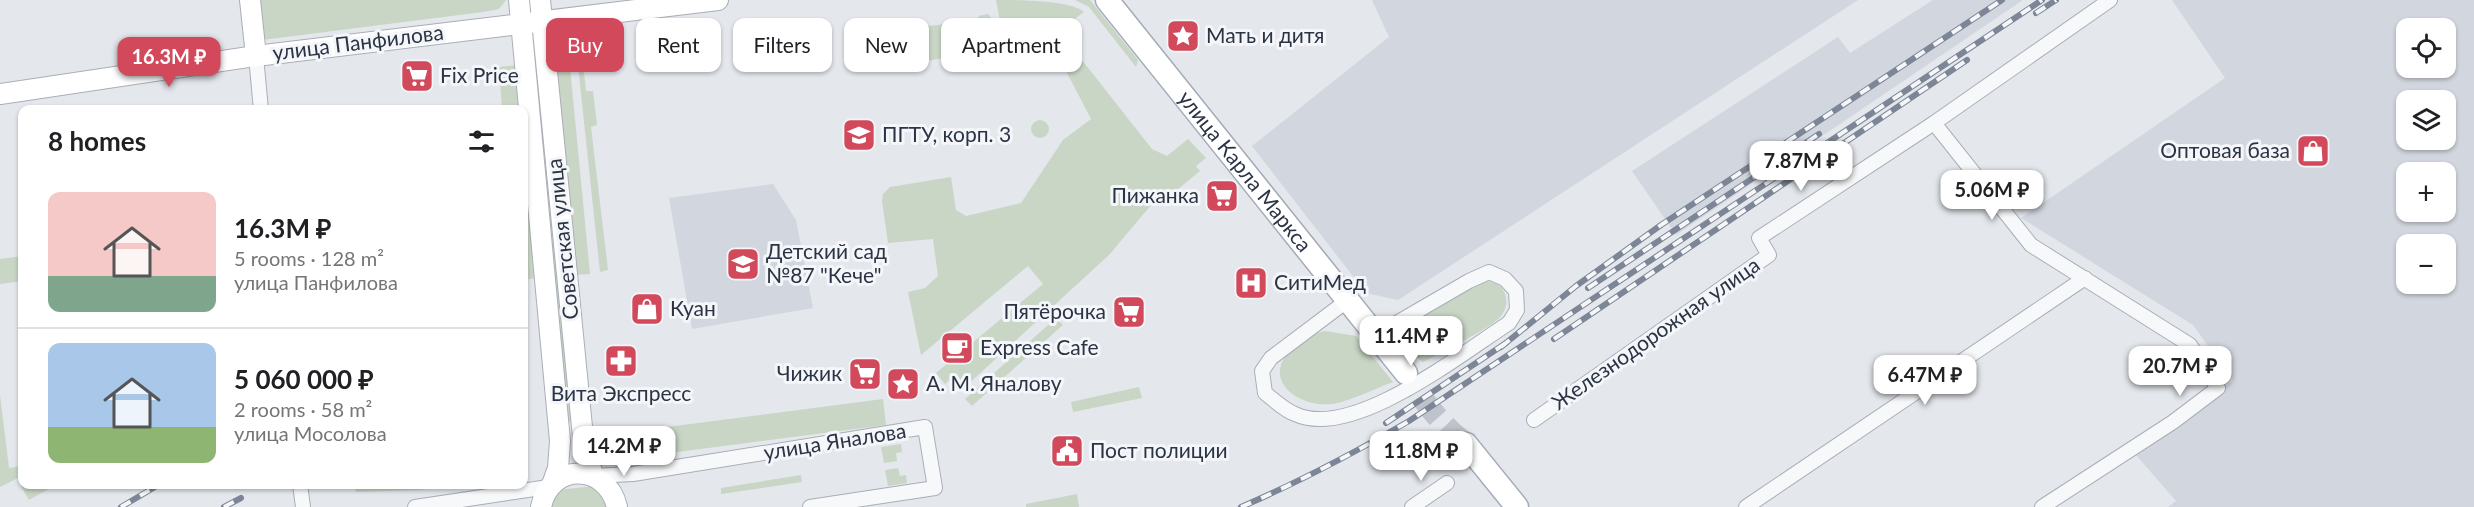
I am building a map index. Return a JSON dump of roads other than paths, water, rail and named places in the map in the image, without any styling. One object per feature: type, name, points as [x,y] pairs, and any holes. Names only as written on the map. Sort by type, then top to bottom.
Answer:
[{"type":"main road","points":[[250,0],[256,56]]},
{"type":"main road","name":"Советская улица","points":[[519,0],[560,441],[558,468],[541,507]]},
{"type":"main road","name":"Советская улица","points":[[540,0],[583,437],[593,476]]},
{"type":"main road","name":"улица Панфилова","points":[[0,94],[256,56],[718,0]]},
{"type":"main road","name":"улица Карла Маркса","points":[[1107,0],[1406,373]]},
{"type":"main road","points":[[1466,444],[1517,507]]},
{"type":"main road","points":[[550,484],[567,475],[579,473],[593,476],[610,490],[617,507]]},
{"type":"street","name":"Железнодорожная улица","points":[[1534,420],[1769,255],[1759,238],[1934,123],[2110,0]]},
{"type":"street","points":[[256,56],[261,105]]},
{"type":"street","points":[[1934,123],[2031,245],[2190,345],[2218,388],[2173,422],[2042,507]]},
{"type":"street","points":[[1348,300],[1270,358],[1262,371],[1265,393],[1295,415],[1318,419],[1336,417],[1362,412],[1388,401],[1509,323],[1517,310],[1516,291],[1505,279],[1489,272],[1469,281],[1376,335]]},
{"type":"street","points":[[1746,507],[2085,279]]},
{"type":"street","name":"улица Яналова","points":[[593,476],[633,474],[925,427],[936,488],[810,507]]},
{"type":"street","points":[[1412,507],[1447,483]]},
{"type":"street","points":[[528,488],[550,484]]},
{"type":"street","points":[[301,489],[303,507]]},
{"type":"street","points":[[415,507],[521,489]]},
{"type":"tunnel","points":[[1406,373],[1433,412],[1466,444]]},
{"type":"railway","points":[[1501,347],[1576,286],[1661,225],[2002,0]]},
{"type":"railway","points":[[1241,507],[1326,467],[1409,421],[2042,0]]},
{"type":"railway","points":[[2036,13],[2056,0]]},
{"type":"railway","points":[[1554,339],[1967,60]]},
{"type":"railway","points":[[1588,288],[1819,134]]},
{"type":"railway","points":[[1386,423],[1506,343]]},
{"type":"railway","points":[[121,507],[152,489]]},
{"type":"railway","points":[[224,507],[241,498]]},
{"type":"place","name":"Мать и дитя","points":[[1183,36]]},
{"type":"place","name":"Fix Price","points":[[417,76]]},
{"type":"place","name":"ПГТУ, корп. 3","points":[[859,135]]},
{"type":"place","name":"Оптовая база","points":[[2313,151]]},
{"type":"place","name":"Пижанка","points":[[1222,196]]},
{"type":"place","name":"Детский сад №87 \"Кече\"","points":[[743,264]]},
{"type":"place","name":"СитиМед","points":[[1251,283]]},
{"type":"place","name":"Куан","points":[[647,309]]},
{"type":"place","name":"Пятёрочка","points":[[1129,312]]},
{"type":"place","name":"Express Cafe","points":[[957,348]]},
{"type":"place","name":"Вита Экспресс","points":[[621,361]]},
{"type":"place","name":"Чижик","points":[[865,374]]},
{"type":"place","name":"А. М. Яналову","points":[[903,384]]},
{"type":"place","name":"Пост полиции","points":[[1067,451]]}]
